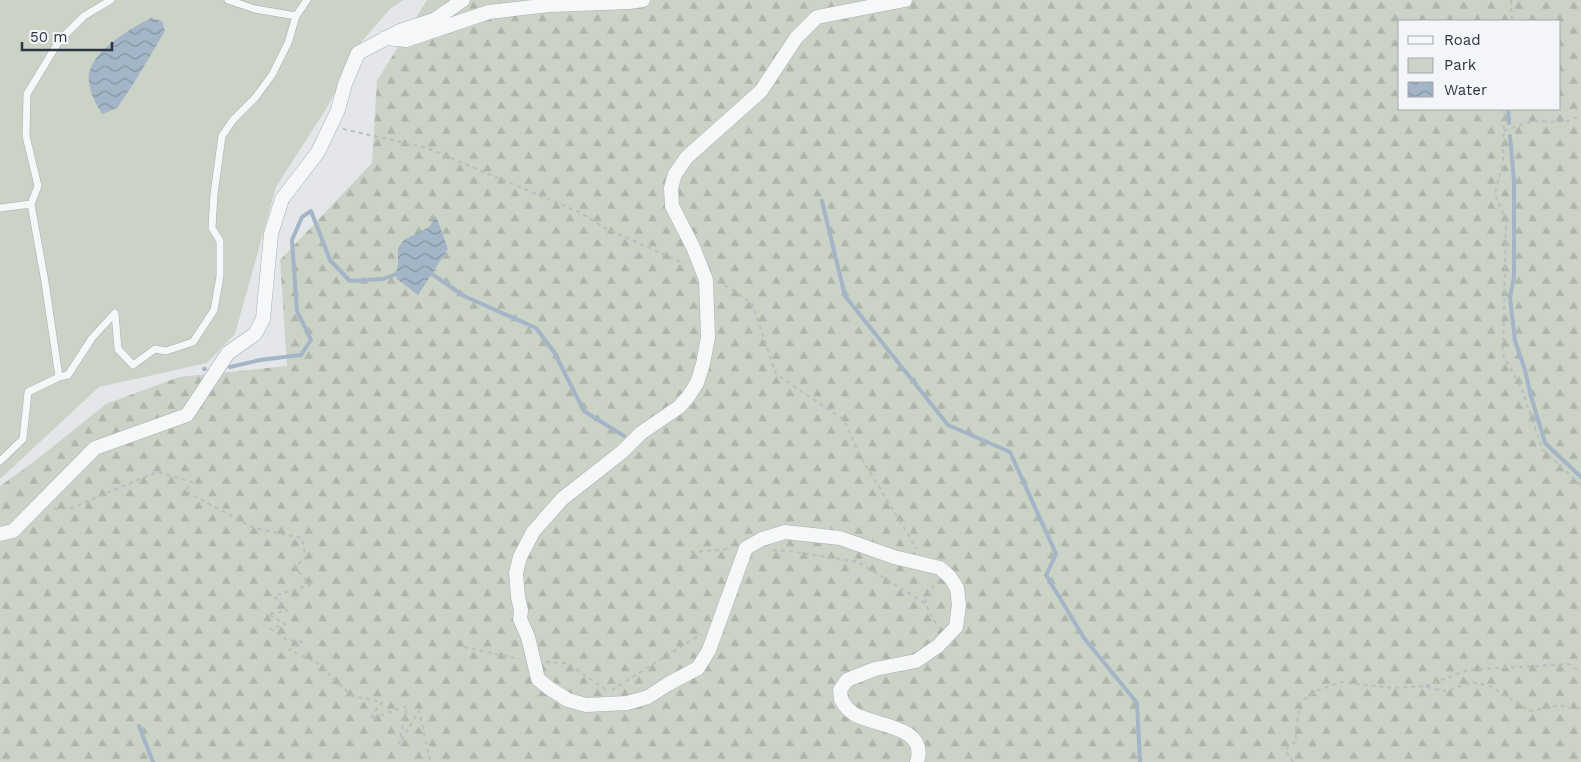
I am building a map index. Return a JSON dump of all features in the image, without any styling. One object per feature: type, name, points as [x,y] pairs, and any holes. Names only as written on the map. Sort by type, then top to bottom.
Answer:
[{"type":"street","points":[[0,534],[13,531],[95,448],[187,415],[228,353],[255,334],[263,319],[271,234],[282,199],[318,152],[338,110],[345,84],[358,52],[384,38],[434,20],[463,0]]},
{"type":"street","points":[[384,38],[406,40],[489,12],[550,5],[643,0]]},
{"type":"street","points":[[906,0],[817,17],[796,38],[761,91],[687,157],[675,174],[671,188],[672,206],[694,247],[706,280],[708,337],[697,383],[679,407],[641,433],[622,452],[562,499],[533,532],[520,557],[516,573],[521,610],[520,619],[528,638],[538,679],[548,688],[568,700],[586,705],[627,703],[648,697],[698,668],[709,650],[746,548],[762,538],[785,532],[840,538],[894,557],[940,568],[950,577],[957,588],[959,605],[956,627],[938,646],[916,661],[875,669],[856,675],[847,680],[840,690],[840,699],[854,714],[897,728],[909,734],[918,749],[917,762]]},
{"type":"lane","points":[[58,377],[45,282],[31,204],[38,186],[26,136],[27,94],[60,41],[84,16],[112,0]]},
{"type":"lane","points":[[228,0],[255,9],[296,16]]},
{"type":"lane","points":[[0,462],[23,439],[28,392],[58,377],[68,375],[92,338],[115,313],[118,349],[133,365],[155,349],[166,351],[194,342],[214,310],[220,276],[220,241],[212,228],[214,194],[222,136],[233,120],[255,98],[272,75],[288,43],[296,16],[306,0]]},
{"type":"lane","points":[[0,208],[31,204]]},
{"type":"path","points":[[1511,0],[1512,20]]},
{"type":"path","points":[[1504,110],[1503,161],[1495,194],[1506,221],[1503,355],[1522,389],[1542,449],[1581,485]]},
{"type":"path","points":[[1504,131],[1533,121],[1566,122],[1581,115]]},
{"type":"path","points":[[330,126],[427,148],[579,212],[605,228],[703,271],[752,303],[776,374],[844,420],[860,456],[926,564]]},
{"type":"path","points":[[34,510],[72,508],[157,472],[192,482],[185,491],[254,528],[302,538],[306,559],[294,566],[310,585],[274,596],[287,611],[268,614],[285,624],[271,629],[287,640],[302,642],[289,650],[316,662],[352,696],[382,702],[370,719],[407,706],[399,744],[419,711],[429,762]]},
{"type":"path","points":[[691,552],[746,548]]},
{"type":"path","points":[[772,550],[858,562],[925,603],[943,639]]},
{"type":"path","points":[[925,603],[930,591],[944,572]]},
{"type":"path","points":[[464,647],[505,657],[567,663],[609,692],[718,624]]},
{"type":"path","points":[[1293,762],[1286,750],[1296,741],[1296,727],[1301,702],[1316,691],[1341,682],[1392,688],[1426,686],[1468,670],[1569,664],[1581,672]]},
{"type":"path","points":[[1426,686],[1433,690],[1447,691],[1472,682],[1490,686],[1530,711],[1560,705],[1569,708],[1581,708]]},
{"type":"green space","points":[[0,0],[403,0],[390,9],[363,40],[326,109],[276,187],[235,334],[207,363],[99,387],[0,479]]},
{"type":"green space","points":[[427,0],[1581,0],[1581,762],[0,762],[0,486],[35,461],[106,404],[179,377],[287,366],[280,260],[372,163],[377,81]]},
{"type":"water","points":[[151,18],[162,21],[165,31],[117,108],[102,114],[90,90],[89,74],[92,65],[97,57],[114,41]]},
{"type":"water","points":[[436,216],[448,249],[418,295],[397,279],[398,248],[404,240],[429,227]]},
{"type":"waterway","points":[[1508,110],[1509,123]]},
{"type":"waterway","points":[[1510,136],[1514,181],[1514,277],[1510,297],[1515,341],[1545,443],[1581,477]]},
{"type":"waterway","points":[[822,201],[845,296],[948,425],[1010,452],[1056,554],[1046,575],[1084,638],[1137,703],[1140,762]]},
{"type":"waterway","points":[[230,367],[260,360],[301,355],[311,340],[297,311],[292,240],[302,217],[311,211],[330,260],[350,281],[383,279],[399,273]]},
{"type":"waterway","points":[[428,274],[432,274],[464,296],[536,328],[554,352],[584,411],[624,436]]},
{"type":"waterway","points":[[139,726],[153,762]]}]
